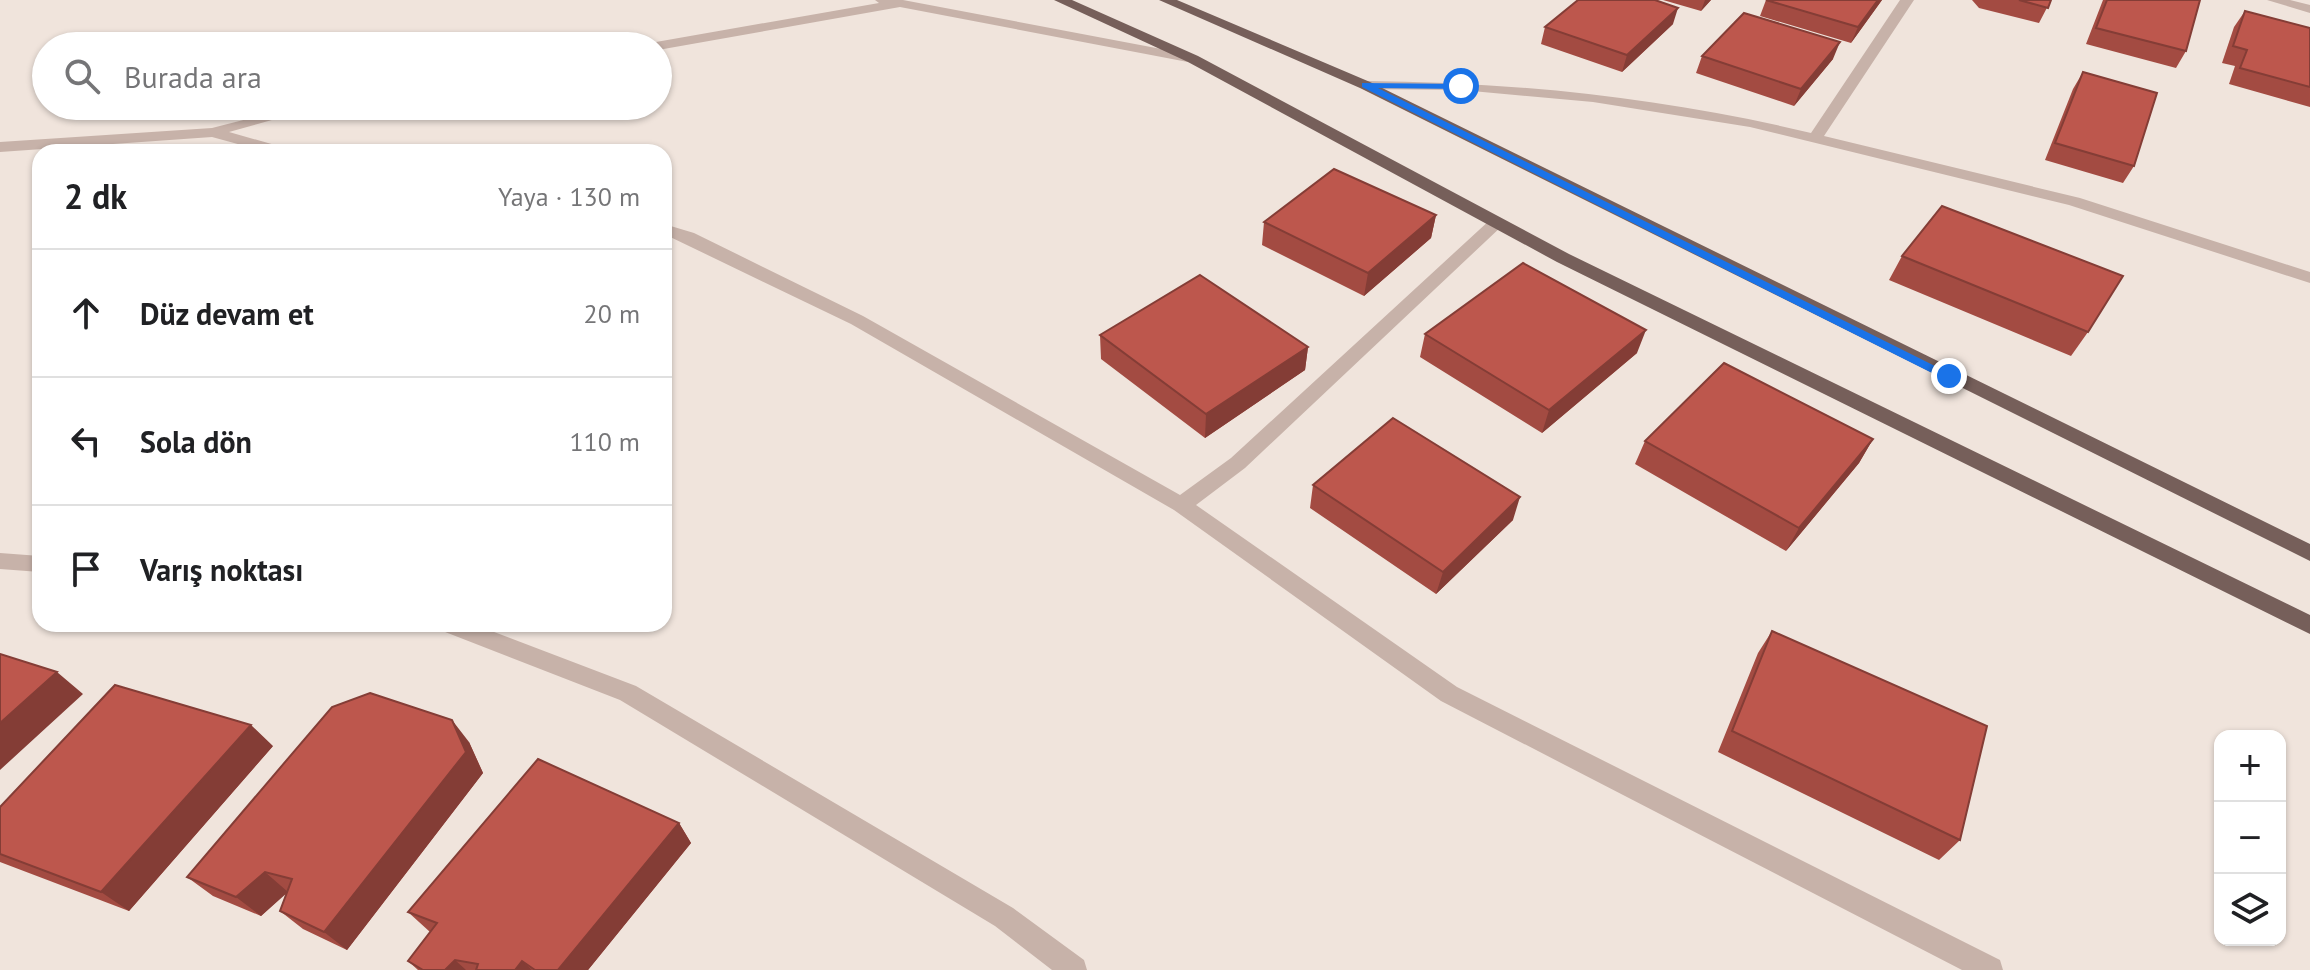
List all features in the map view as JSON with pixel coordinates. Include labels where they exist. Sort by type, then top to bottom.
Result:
[{"type":"main road","points":[[1061,0],[1193,59],[1577,265],[2310,625]]},
{"type":"main road","points":[[1166,0],[1365,85],[2310,553]]},
{"type":"street","points":[[882,0],[1193,59]]},
{"type":"street","points":[[1815,139],[1907,0]]},
{"type":"street","points":[[2274,0],[2310,9]]},
{"type":"street","points":[[672,43],[901,4]]},
{"type":"street","points":[[1365,85],[1461,86],[1593,98],[1750,123],[2074,201],[2310,278]]},
{"type":"street","points":[[42,144],[212,132],[260,120]]},
{"type":"street","points":[[212,132],[255,144]]},
{"type":"street","points":[[0,147],[32,145]]},
{"type":"street","points":[[1181,505],[1238,463],[1497,222]]},
{"type":"street","points":[[672,232],[857,320],[1181,505],[1449,694],[1990,970]]},
{"type":"street","points":[[0,561],[32,563]]},
{"type":"street","points":[[469,632],[628,693],[1004,917],[1074,970]]},
{"type":"building","points":[[1578,0],[1655,0],[1678,8],[1627,55],[1545,27]]},
{"type":"building","points":[[1766,0],[1878,0],[1858,27]]},
{"type":"building","points":[[2019,0],[2051,0],[2048,8]]},
{"type":"building","points":[[2107,0],[2200,0],[2186,51],[2096,28]]},
{"type":"building","points":[[2245,11],[2310,28],[2310,87],[2240,68],[2247,50],[2233,46]]},
{"type":"building","points":[[1744,13],[1840,42],[1801,89],[1702,56]]},
{"type":"building","points":[[2083,72],[2157,93],[2134,166],[2055,143]]},
{"type":"building","points":[[1334,169],[1436,215],[1368,273],[1264,222]]},
{"type":"building","points":[[1942,206],[2123,276],[2088,332],[1902,256]]},
{"type":"building","points":[[1523,263],[1646,330],[1549,410],[1425,334]]},
{"type":"building","points":[[1200,275],[1308,347],[1206,414],[1100,335]]},
{"type":"building","points":[[1724,363],[1873,439],[1799,528],[1645,441]]},
{"type":"building","points":[[1393,418],[1520,497],[1443,572],[1313,485]]},
{"type":"building","points":[[1772,631],[1987,726],[1960,840],[1732,731]]},
{"type":"building","points":[[0,654],[57,672],[0,723]]},
{"type":"building","points":[[115,685],[251,725],[101,892],[0,854],[0,807]]},
{"type":"building","points":[[370,693],[452,720],[466,752],[324,932],[280,911],[292,879],[265,872],[236,897],[187,877],[332,707]]},
{"type":"building","points":[[538,759],[679,823],[558,970],[535,970],[522,961],[515,970],[476,970],[478,964],[455,960],[445,970],[423,970],[408,961],[437,923],[408,912]]},
{"type":"route","points":[[1461,86],[1365,85],[1949,376]]}]
